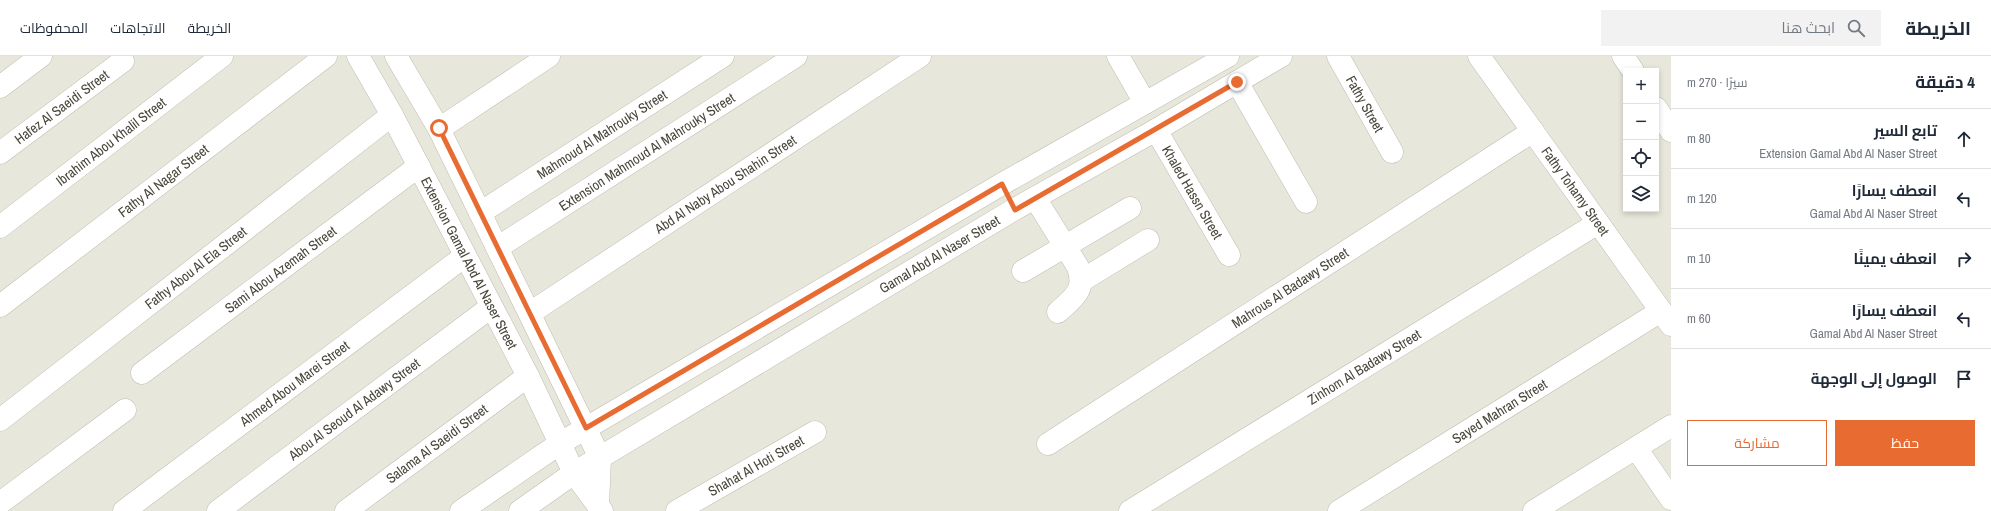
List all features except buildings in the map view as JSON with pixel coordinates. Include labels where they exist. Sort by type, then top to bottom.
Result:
[{"type":"street","points":[[0,87],[41,56]]},
{"type":"street","name":"Ibrahim Abou Khalil Street","points":[[0,227],[222,56]]},
{"type":"street","name":"Fathy Al Nagar Street","points":[[0,306],[326,56]]},
{"type":"street","name":"Extension Gamal Abd Al Naser Street","points":[[358,56],[392,115],[528,376],[574,473]]},
{"type":"street","points":[[396,56],[439,128],[600,458],[600,508]]},
{"type":"street","points":[[439,128],[549,56]]},
{"type":"street","name":"Mahmoud Al Mahrouky Street","points":[[480,213],[723,56]]},
{"type":"street","name":"Extension Mahmoud Al Mahrouky Street","points":[[497,248],[796,56]]},
{"type":"street","name":"Abd Al Naby Abou Shahin Street","points":[[530,313],[920,56]]},
{"type":"street","points":[[1118,56],[1145,103]]},
{"type":"street","name":"Gamal Abd Al Naser Street","points":[[460,511],[559,444],[586,428],[1002,184],[1228,56]]},
{"type":"street","name":"Gamal Abd Al Naser Street","points":[[520,511],[574,473],[1035,198],[1156,130],[1281,56]]},
{"type":"street","name":"Fathy Street","points":[[1338,56],[1392,152]]},
{"type":"street","name":"Fathy Tohamy Street","points":[[1479,56],[1666,318]]},
{"type":"street","points":[[1623,56],[1631,68]]},
{"type":"street","name":"Hafez Al Saeidi Street","points":[[0,153],[123,61]]},
{"type":"street","points":[[1237,82],[1306,202]]},
{"type":"street","points":[[1659,113],[1671,132]]},
{"type":"street","name":"Fathy Abou Al Ela Street","points":[[0,420],[392,115]]},
{"type":"street","name":"Khaled Hassn Street","points":[[1156,130],[1229,255]]},
{"type":"street","name":"Mahrous Al Badawy Street","points":[[1048,444],[1533,131]]},
{"type":"street","name":"Sami Abou Azemah Street","points":[[142,373],[419,166]]},
{"type":"street","points":[[1002,184],[1015,210]]},
{"type":"street","points":[[1035,198],[1078,267],[1081,281],[1076,295],[1058,312]]},
{"type":"street","points":[[1023,271],[1130,208]]},
{"type":"street","name":"Zinhom Al Badawy Street","points":[[1130,511],[1598,223]]},
{"type":"street","points":[[1081,281],[1148,240]]},
{"type":"street","name":"Ahmed Abou Marei Street","points":[[124,511],[465,256]]},
{"type":"street","name":"Abou Al Seoud Al Adawy Street","points":[[218,511],[491,307]]},
{"type":"street","name":"Sayed Mahran Street","points":[[1339,511],[1666,318]]},
{"type":"street","name":"Salama Al Saeidi Street","points":[[346,511],[528,376]]},
{"type":"street","points":[[0,503],[125,410]]},
{"type":"street","points":[[1534,511],[1558,505],[1636,448],[1671,426]]},
{"type":"street","name":"Shahat Al Hoti Street","points":[[677,511],[815,432]]},
{"type":"street","points":[[1636,448],[1671,499]]},
{"type":"street","points":[[574,473],[600,508]]},
{"type":"shaded area","points":[[0,56],[1671,56],[1671,511],[0,511]]},
{"type":"route","points":[[439,128],[586,428],[1002,184],[1015,210],[1237,82]]}]
